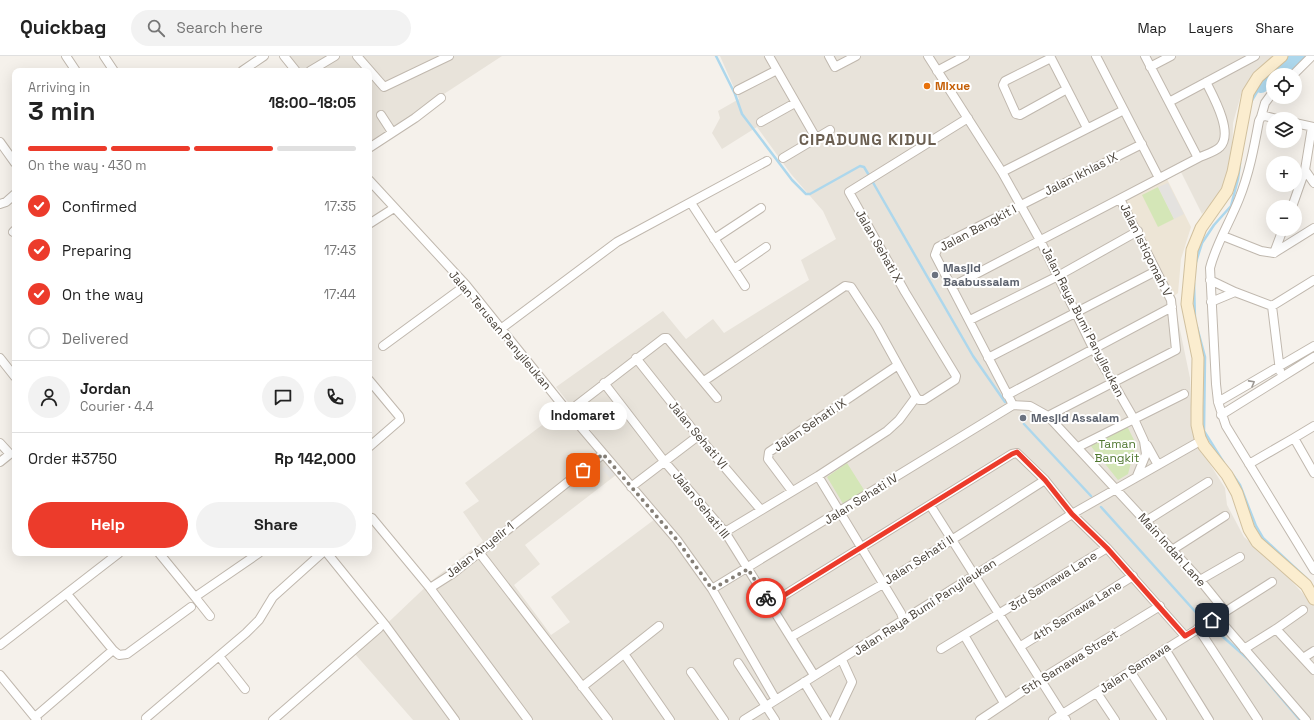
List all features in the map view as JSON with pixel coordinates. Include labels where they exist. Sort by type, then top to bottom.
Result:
[{"type":"street","points":[[66,56],[74,68]]},
{"type":"street","points":[[104,56],[112,68]]},
{"type":"street","points":[[246,68],[264,56]]},
{"type":"street","points":[[284,56],[294,68]]},
{"type":"street","points":[[315,68],[335,56]]},
{"type":"street","points":[[357,56],[367,68]]},
{"type":"street","points":[[372,74],[382,86],[386,87],[449,56]]},
{"type":"street","points":[[769,56],[816,138]]},
{"type":"street","points":[[829,56],[835,67],[856,56]]},
{"type":"street","name":"Jalan Raya Bumi Panyileukan","points":[[744,720],[814,675],[842,660],[903,619],[1072,514],[1137,477],[1146,454],[1144,441],[1134,419],[1093,348],[1040,240],[1002,172],[928,56]]},
{"type":"street","points":[[937,71],[965,56]]},
{"type":"street","points":[[1096,56],[1159,178]]},
{"type":"street","points":[[1145,56],[1198,158]]},
{"type":"street","points":[[1150,67],[1171,56]]},
{"type":"street","points":[[1168,102],[1255,56]]},
{"type":"street","points":[[1282,56],[1258,77],[1248,93],[1233,172],[1227,191],[1201,228],[1192,250],[1189,262],[1187,304],[1198,358],[1197,414],[1200,438],[1204,446],[1227,475],[1237,493],[1250,529],[1257,542],[1306,585],[1314,599]]},
{"type":"street","points":[[1300,68],[1312,56]]},
{"type":"street","points":[[1067,89],[1020,115],[1016,114],[1003,84],[1005,81],[1050,57],[1067,89],[1087,128]]},
{"type":"street","points":[[738,90],[777,70]]},
{"type":"street","points":[[1013,405],[953,286],[1120,198],[1219,148],[1222,145],[1224,133],[1223,122],[1216,101],[1206,82]]},
{"type":"street","points":[[372,146],[415,118],[441,98]]},
{"type":"street","points":[[1266,102],[1261,117],[1251,164],[1239,198],[1214,254],[1210,280],[1218,402],[1221,415],[1226,426],[1314,570]]},
{"type":"street","points":[[761,122],[795,103]]},
{"type":"street","points":[[1002,172],[1124,110]]},
{"type":"street","points":[[381,115],[392,132]]},
{"type":"street","points":[[1261,117],[1266,116]]},
{"type":"street","name":"Jalan Sehati X","points":[[916,397],[919,400],[924,400],[955,380],[955,372],[905,292],[849,192],[968,118]]},
{"type":"street","points":[[1294,200],[1305,170],[1313,127],[1302,125]]},
{"type":"street","points":[[783,158],[830,130]]},
{"type":"street","points":[[0,142],[12,159]]},
{"type":"street","name":"Jalan Ikhlas IX","points":[[1020,205],[1142,144]]},
{"type":"street","points":[[502,328],[617,242],[766,161]]},
{"type":"street","points":[[1305,170],[1314,183]]},
{"type":"street","name":"Jalan Terusan Panyileukan","points":[[372,183],[466,285],[568,412],[677,540],[714,588],[776,700]]},
{"type":"street","points":[[0,204],[6,202],[12,197]]},
{"type":"street","name":"Jalan Istiqomah V","points":[[1112,382],[1176,350],[1171,300],[1138,231],[1120,198]]},
{"type":"street","points":[[691,203],[745,286]]},
{"type":"street","name":"Jalan Bangkit I","points":[[953,286],[936,255],[935,251],[938,247],[1020,205]]},
{"type":"street","points":[[372,222],[394,208]]},
{"type":"street","points":[[714,239],[761,208]]},
{"type":"street","points":[[1222,236],[1261,251],[1274,253],[1314,228]]},
{"type":"street","points":[[970,320],[1058,276],[1138,231]]},
{"type":"street","points":[[1274,253],[1280,236]]},
{"type":"street","points":[[734,269],[766,247]]},
{"type":"street","points":[[988,358],[1156,271]]},
{"type":"street","points":[[1210,280],[1235,292],[1272,306]]},
{"type":"street","points":[[1272,306],[1314,280]]},
{"type":"street","points":[[383,346],[466,285]]},
{"type":"street","points":[[704,381],[771,334],[848,285],[851,287],[868,312],[916,397],[899,420],[887,431],[818,476],[726,532]]},
{"type":"street","points":[[1211,302],[1235,292]]},
{"type":"street","points":[[1272,306],[1279,368],[1282,377]]},
{"type":"street","points":[[1007,395],[1172,307]]},
{"type":"street","points":[[568,412],[636,358],[667,338],[717,398]]},
{"type":"street","points":[[1218,402],[1279,368],[1314,346]]},
{"type":"street","points":[[1221,415],[1314,357]]},
{"type":"street","points":[[0,358],[12,373]]},
{"type":"street","name":"Jalan Sehati VI","points":[[636,358],[698,436],[761,510]]},
{"type":"street","name":"Jalan Sehati IX","points":[[792,491],[768,459],[769,452],[898,365]]},
{"type":"street","points":[[1048,416],[1112,382]]},
{"type":"street","name":"Jalan Sehati III","points":[[604,383],[664,460],[726,532],[814,675]]},
{"type":"street","points":[[372,384],[399,416],[400,420],[372,444]]},
{"type":"street","points":[[1078,447],[1184,394]]},
{"type":"street","name":"Main Indah Lane","points":[[1013,405],[1030,406],[1048,416],[1200,580],[1225,611]]},
{"type":"street","name":"Jalan Sehati IV","points":[[714,588],[748,569],[1013,405]]},
{"type":"street","points":[[1249,464],[1314,426]]},
{"type":"street","points":[[631,487],[664,460],[698,436]]},
{"type":"street","points":[[1294,438],[1314,473]]},
{"type":"street","points":[[1144,441],[1158,465]]},
{"type":"street","points":[[0,443],[12,451]]},
{"type":"street","points":[[1137,477],[1195,444]]},
{"type":"street","points":[[770,604],[1017,452],[1045,480],[1072,514],[1133,576],[1185,636]]},
{"type":"street","points":[[0,462],[12,453]]},
{"type":"street","name":"Jalan Anyelir 1","points":[[430,588],[452,574],[478,551],[603,454]]},
{"type":"street","points":[[818,476],[903,619]]},
{"type":"street","name":"Jalan Sehati II","points":[[791,637],[883,584],[1045,480]]},
{"type":"street","points":[[1146,521],[1208,482]]},
{"type":"street","points":[[930,505],[1064,717]]},
{"type":"street","points":[[1172,550],[1225,516]]},
{"type":"street","points":[[372,518],[430,588],[528,720]]},
{"type":"street","name":"3rd Samawa Lane","points":[[962,636],[999,615],[1107,548]]},
{"type":"street","points":[[478,551],[608,720]]},
{"type":"street","points":[[0,645],[115,556]]},
{"type":"street","points":[[161,556],[210,616]]},
{"type":"street","points":[[195,597],[255,556]]},
{"type":"street","points":[[145,720],[260,620],[273,597],[319,556]]},
{"type":"street","points":[[329,556],[386,626],[455,720]]},
{"type":"street","points":[[1200,580],[1240,557]]},
{"type":"street","name":"4th Samawa Lane","points":[[1020,646],[1133,576]]},
{"type":"street","points":[[1272,582],[1217,617],[1306,720]]},
{"type":"street","points":[[67,594],[113,650],[119,655],[127,654],[191,607]]},
{"type":"street","name":"5th Samawa Street","points":[[980,720],[1004,702],[1160,606]]},
{"type":"street","points":[[1244,649],[1303,610]]},
{"type":"street","name":"Jalan Samawa","points":[[1053,720],[1064,717],[1130,671],[1217,617]]},
{"type":"street","points":[[582,687],[659,626]]},
{"type":"street","points":[[1201,626],[1258,720]]},
{"type":"street","points":[[273,720],[379,628]]},
{"type":"street","points":[[1276,629],[1314,670]]},
{"type":"street","points":[[941,650],[962,636],[1004,702]]},
{"type":"street","points":[[0,675],[36,718],[113,650]]},
{"type":"street","points":[[1165,650],[1209,720]]},
{"type":"street","points":[[1303,658],[1314,651]]},
{"type":"street","points":[[219,656],[245,689]]},
{"type":"street","points":[[627,658],[670,720]]},
{"type":"street","points":[[834,720],[852,682],[842,660]]},
{"type":"street","points":[[738,663],[775,720]]},
{"type":"street","points":[[1130,671],[1162,720]]},
{"type":"street","points":[[691,672],[724,720]]},
{"type":"street","points":[[804,682],[827,720]]},
{"type":"street","points":[[1097,693],[1115,720]]},
{"type":"shaded area","points":[[289,56],[502,56],[372,141],[372,68],[297,68]]},
{"type":"shaded area","points":[[720,56],[1274,56],[1261,67],[1242,91],[1233,123],[1232,163],[1221,194],[1202,214],[1180,170],[1123,200],[1174,301],[1190,378],[1192,432],[1225,488],[1227,505],[1244,537],[1279,567],[1314,606],[1314,720],[413,720],[355,654],[435,578],[483,541],[463,512],[479,501],[465,483],[562,410],[616,475],[525,545],[540,564],[514,585],[551,635],[570,622],[551,597],[659,516],[556,387],[663,311],[686,339],[713,319],[724,333],[809,280],[801,260],[836,239],[823,211],[791,174],[757,127],[722,149],[712,133],[720,118],[718,111],[739,99]]},
{"type":"shaded area","points":[[1167,179],[1191,227],[1181,259],[1178,293],[1174,296],[1124,201]]},
{"type":"shaded area","points":[[1168,183],[1184,214],[1174,219],[1158,187]]},
{"type":"shaded area","points":[[608,464],[615,474],[610,478],[602,469]]},
{"type":"green space","points":[[1158,187],[1174,219],[1158,227],[1142,195]]},
{"type":"green space","name":"Taman Bangkit","points":[[1127,426],[1136,444],[1128,474],[1118,480],[1090,445]]},
{"type":"green space","points":[[847,463],[866,493],[845,507],[827,477]]},
{"type":"waterway","points":[[716,56],[735,94],[742,114],[792,180],[806,194],[810,194],[860,166],[864,167],[870,177]]},
{"type":"waterway","points":[[1261,85],[1297,56]]},
{"type":"waterway","points":[[1251,102],[1261,85]]},
{"type":"waterway","points":[[1196,262],[1202,243],[1214,225],[1231,206],[1238,179],[1240,163]]},
{"type":"waterway","points":[[871,179],[973,356],[1005,402]]},
{"type":"waterway","points":[[1194,283],[1195,320]]},
{"type":"waterway","points":[[1197,327],[1205,357],[1204,431],[1224,463]]},
{"type":"waterway","points":[[1024,424],[1091,496]]},
{"type":"waterway","points":[[1233,475],[1240,485],[1256,526],[1263,538],[1307,579]]},
{"type":"waterway","points":[[1101,507],[1201,618]]},
{"type":"waterway","points":[[1213,628],[1248,659],[1300,720]]},
{"type":"way so far","points":[[583,470],[603,454],[677,540],[712,589],[748,569],[766,598]]},
{"type":"place","name":"Mixue","points":[[927,86]]},
{"type":"place","name":"Masjid Baabussalam","points":[[935,275]]},
{"type":"place","name":"Mesjid Assalam","points":[[1023,418]]},
{"type":"place","name":"Indomaret","points":[[583,470]]},
{"type":"district","name":"CIPADUNG KIDUL","points":[[868,139]]},
{"type":"route","points":[[766,598],[770,604],[1017,452],[1045,480],[1072,514],[1107,548],[1185,636],[1212,620]]}]
